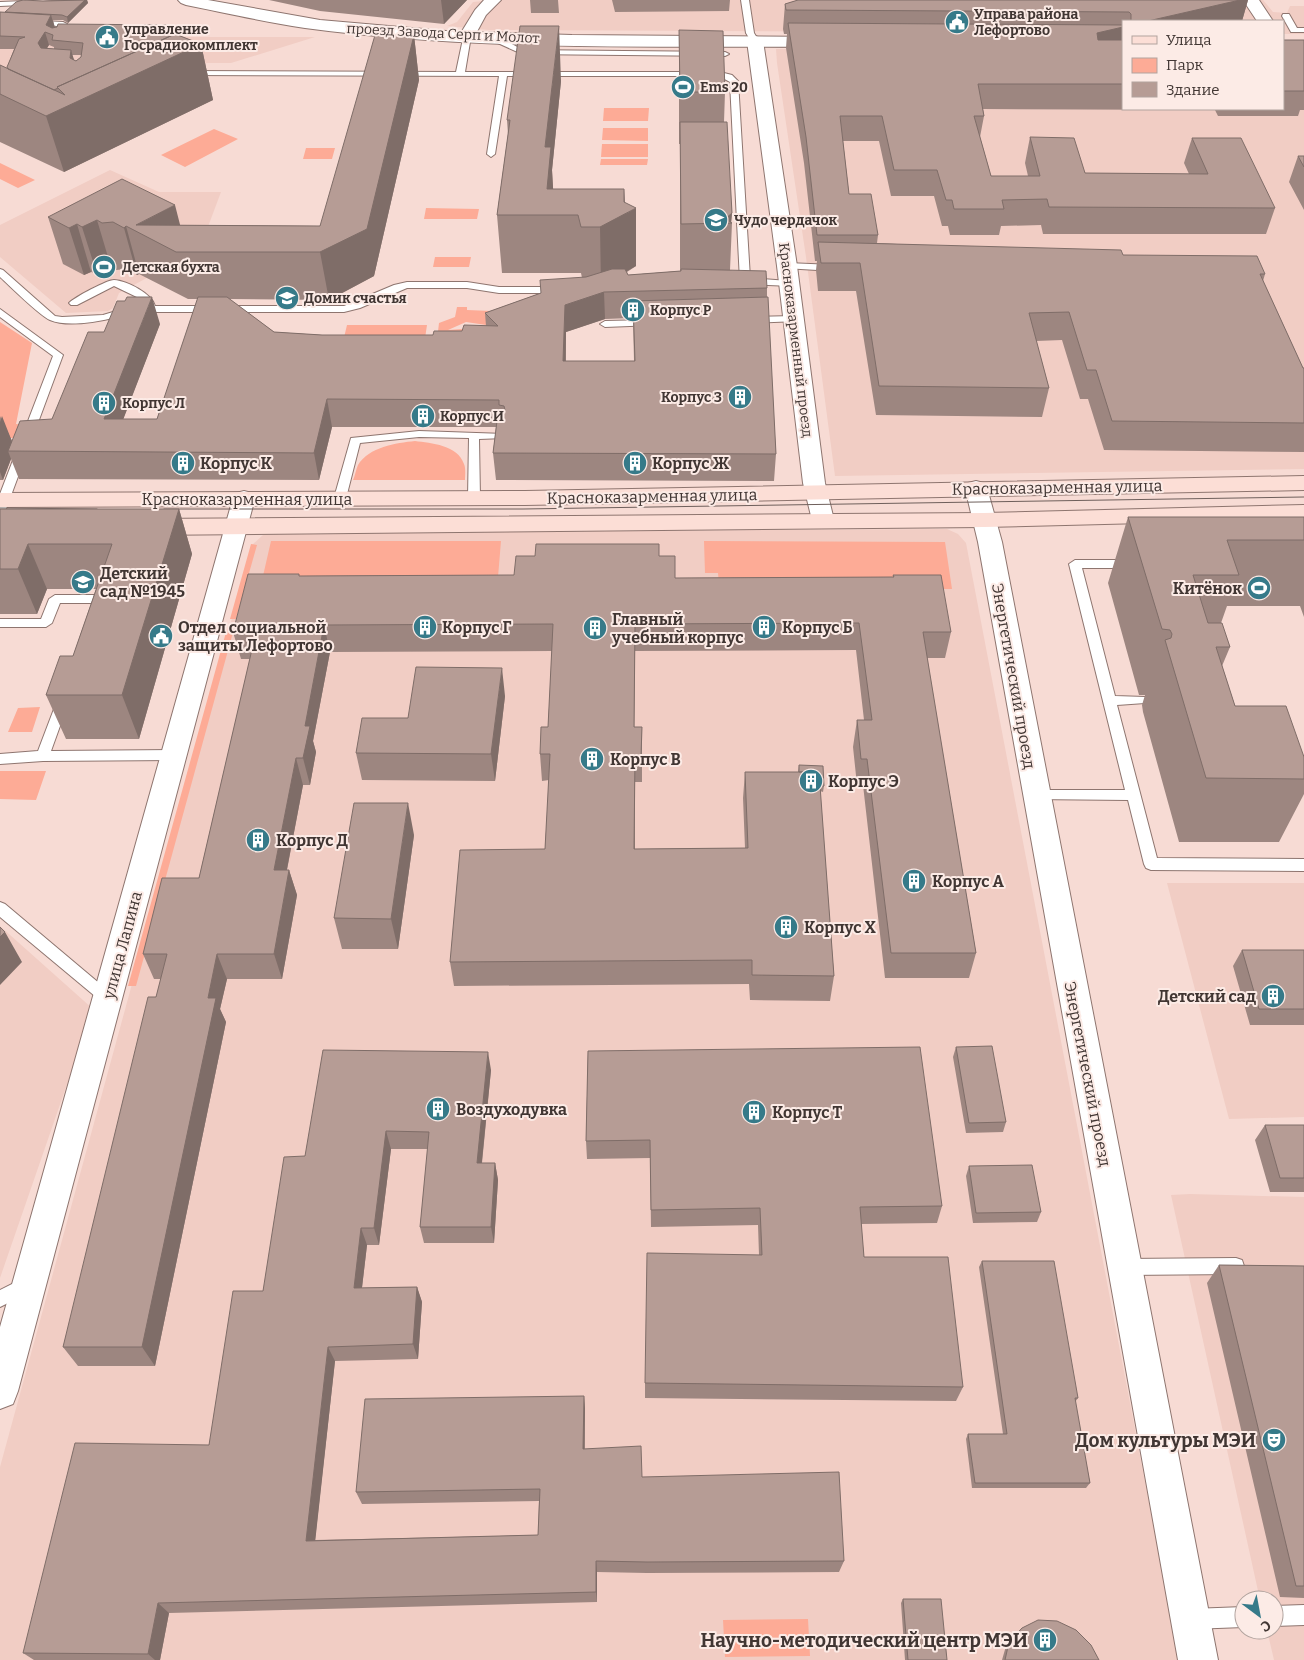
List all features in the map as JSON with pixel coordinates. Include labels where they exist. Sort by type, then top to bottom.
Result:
[{"type":"main road","name":"Красноказарменная улица","points":[[3,513],[244,498],[474,498],[816,494],[976,488],[1304,483]]},
{"type":"main road","name":"Красноказарменная улица","points":[[128,527],[984,520],[1304,512]]},
{"type":"street","name":"проезд Завода Серп и Молот","points":[[186,0],[319,25],[492,38],[838,42]]},
{"type":"street","points":[[467,36],[480,13],[492,0]]},
{"type":"street","points":[[1251,0],[1264,20]]},
{"type":"street","name":"Красноказарменный проезд","points":[[755,41],[794,318],[816,494],[823,520]]},
{"type":"street","name":"Энергетический проезд","points":[[976,488],[984,520],[1198,1660]]},
{"type":"street","name":"улица Лапина","points":[[0,1391],[244,498]]},
{"type":"lane","points":[[745,0],[750,33],[755,41]]},
{"type":"lane","points":[[0,4],[22,3]]},
{"type":"lane","points":[[1286,16],[1294,30],[1304,30]]},
{"type":"lane","points":[[0,21],[63,24],[56,37]]},
{"type":"lane","points":[[460,74],[467,36]]},
{"type":"lane","points":[[492,38],[522,52],[725,54]]},
{"type":"lane","points":[[179,73],[430,77],[460,74],[726,75],[734,81],[735,158],[741,280],[765,282]]},
{"type":"lane","points":[[491,154],[503,74]]},
{"type":"lane","points":[[739,291],[753,289],[765,282],[788,275],[848,268]]},
{"type":"lane","points":[[0,272],[48,315],[58,319],[104,318],[131,310],[149,309],[344,309],[356,306],[397,287],[407,285],[467,285],[499,290],[570,290]]},
{"type":"lane","points":[[74,303],[108,285],[116,284],[147,299],[151,305],[149,309]]},
{"type":"lane","points":[[0,312],[58,355],[3,513]]},
{"type":"lane","points":[[736,320],[794,318]]},
{"type":"lane","points":[[605,324],[662,323]]},
{"type":"lane","points":[[340,498],[356,440],[419,434],[501,436]]},
{"type":"lane","points":[[474,436],[474,498]]},
{"type":"lane","points":[[9,444],[26,444]]},
{"type":"lane","points":[[1140,564],[1075,564],[1151,864],[1304,865]]},
{"type":"lane","points":[[0,623],[46,623],[55,599],[113,599],[110,609]]},
{"type":"lane","points":[[43,756],[67,690]]},
{"type":"lane","points":[[1110,701],[1140,700]]},
{"type":"lane","points":[[0,759],[43,756],[174,755]]},
{"type":"lane","points":[[1036,795],[1134,795]]},
{"type":"lane","points":[[0,908],[107,998]]},
{"type":"lane","points":[[1125,1267],[1250,1266]]},
{"type":"lane","points":[[0,1298],[30,1283]]},
{"type":"lane","points":[[1284,1616],[1304,1615]]},
{"type":"lane","points":[[1190,1619],[1234,1617]]},
{"type":"shaded area","points":[[494,0],[1263,0],[1273,12],[1287,13],[1290,6],[1304,6],[1304,34],[1284,34],[1284,20],[1122,20],[1122,33],[489,30],[447,26],[457,22],[473,2]]},
{"type":"shaded area","points":[[0,37],[315,37],[231,63],[207,63],[45,107],[0,86]]},
{"type":"shaded area","points":[[776,49],[1122,52],[1122,110],[1284,110],[1304,54],[1304,469],[835,476],[806,257]]},
{"type":"shaded area","points":[[110,170],[159,192],[221,192],[203,240],[180,260],[119,293],[113,308],[108,311],[66,313],[0,257],[0,225]]},
{"type":"shaded area","points":[[947,529],[958,534],[966,543],[1179,1660],[0,1660],[0,1467],[252,545],[263,535],[271,533]]},
{"type":"shaded area","points":[[1167,883],[1304,883],[1304,1117],[1229,1119]]},
{"type":"shaded area","points":[[0,926],[93,1009],[0,1278]]},
{"type":"shaded area","points":[[1171,1195],[1304,1197],[1304,1660],[1274,1660],[1269,1640],[1284,1640],[1284,1590],[1258,1590]]},
{"type":"green space","points":[[604,108],[649,108],[648,121],[603,121]]},
{"type":"green space","points":[[603,128],[648,128],[648,141],[602,140]]},
{"type":"green space","points":[[214,129],[238,139],[185,167],[161,155]]},
{"type":"green space","points":[[602,144],[648,144],[648,157],[601,157]]},
{"type":"green space","points":[[306,148],[335,148],[332,159],[303,159]]},
{"type":"green space","points":[[601,159],[648,159],[647,165],[600,165]]},
{"type":"green space","points":[[0,163],[35,180],[18,188],[0,179]]},
{"type":"green space","points":[[426,208],[479,209],[477,219],[424,219]]},
{"type":"green space","points":[[435,257],[471,257],[469,267],[433,267]]},
{"type":"green space","points":[[545,296],[554,296],[551,311],[519,322],[507,322],[493,326],[466,322],[448,330],[463,329],[475,332],[424,350],[341,350],[347,325],[427,325],[424,345],[437,340],[439,323],[455,317],[457,307],[467,307],[467,310],[517,312],[542,305]]},
{"type":"green space","points":[[0,322],[32,343],[16,424],[26,425],[21,438],[0,438]]},
{"type":"green space","points":[[415,441],[443,446],[456,453],[465,466],[465,480],[353,480],[358,465],[369,454],[384,447]]},
{"type":"green space","points":[[271,541],[501,541],[497,589],[260,589]]},
{"type":"green space","points":[[704,541],[945,542],[952,589],[705,588],[719,584],[718,573],[705,573]]},
{"type":"green space","points":[[251,544],[257,545],[236,619],[230,619]]},
{"type":"green space","points":[[228,625],[235,625],[136,986],[128,986]]},
{"type":"green space","points":[[40,707],[32,732],[8,732],[18,708]]},
{"type":"green space","points":[[0,771],[46,771],[36,800],[0,799]]},
{"type":"green space","points":[[808,1619],[810,1656],[725,1657],[723,1620]]},
{"type":"building","points":[[23,0],[85,0],[67,17],[62,15],[5,12],[16,2]]},
{"type":"building","points":[[798,0],[1240,0],[1152,20],[1131,20],[1129,12],[786,10],[785,4]]},
{"type":"building","points":[[0,12],[51,15],[46,25],[52,28],[57,27],[58,24],[172,25],[178,35],[175,34],[54,90],[8,69],[7,67],[19,39],[25,37],[0,36]],"holes":[[[45,32],[53,35],[52,40],[83,43],[81,57],[76,61],[70,58],[71,50],[41,48],[38,43]]]},
{"type":"building","points":[[788,23],[1122,25],[1122,27],[1097,33],[1098,40],[1122,40],[1122,84],[978,84],[984,116],[974,116],[991,176],[1040,176],[1030,137],[1074,138],[1085,173],[1208,174],[1192,138],[1241,138],[1275,208],[1049,207],[1047,199],[1002,200],[1004,209],[954,209],[952,200],[946,200],[937,170],[894,170],[882,116],[840,116],[849,194],[871,194],[878,235],[817,235],[806,137]]},
{"type":"building","points":[[520,26],[559,26],[545,147],[551,147],[547,189],[624,189],[624,202],[636,208],[600,227],[581,227],[578,215],[497,215],[510,120],[507,120]]},
{"type":"building","points":[[679,30],[723,31],[725,92],[680,92]]},
{"type":"building","points":[[175,34],[201,44],[46,116],[0,94],[0,65],[65,95],[57,87]]},
{"type":"building","points":[[375,35],[414,35],[367,229],[320,252],[176,252],[126,226],[124,228],[113,222],[102,223],[97,220],[82,227],[77,224],[69,228],[48,217],[122,179],[175,205],[136,225],[320,226]]},
{"type":"building","points":[[1284,40],[1304,40],[1304,91],[1284,91]]},
{"type":"building","points":[[680,122],[727,122],[732,213],[725,219],[732,223],[681,224]]},
{"type":"building","points":[[1298,156],[1304,156],[1304,167]]},
{"type":"building","points":[[818,242],[1121,250],[1123,255],[1257,256],[1265,274],[1260,274],[1304,368],[1304,423],[1112,421],[1096,370],[1087,370],[1069,312],[1029,313],[1049,388],[879,386],[860,263],[821,263]]},
{"type":"building","points":[[612,269],[625,269],[628,275],[681,271],[681,269],[766,271],[767,288],[604,292],[565,305],[563,361],[635,361],[633,301],[768,297],[776,454],[493,453],[498,413],[503,413],[505,410],[504,406],[499,405],[499,400],[327,399],[314,453],[8,451],[20,421],[52,419],[88,332],[104,332],[117,301],[125,301],[127,297],[152,297],[104,419],[157,419],[198,297],[227,297],[274,332],[322,335],[433,335],[434,331],[462,331],[464,325],[498,326],[485,313],[541,293],[540,280],[586,277]]},
{"type":"building","points":[[0,509],[179,509],[122,695],[46,695],[60,656],[73,656],[112,544],[28,544],[18,569],[0,569]]},
{"type":"building","points":[[1128,517],[1304,517],[1304,540],[1227,540],[1239,575],[1193,575],[1208,623],[1222,623],[1230,647],[1216,647],[1235,706],[1286,706],[1304,757],[1304,779],[1206,778],[1165,640],[1171,638],[1172,634],[1170,630],[1162,629]]},
{"type":"building","points":[[536,544],[659,544],[659,556],[675,556],[675,578],[941,575],[951,632],[923,632],[976,953],[891,953],[867,759],[861,759],[857,720],[872,720],[859,623],[635,624],[634,727],[642,727],[641,756],[635,756],[634,849],[748,848],[745,772],[819,772],[834,976],[752,975],[752,960],[450,962],[460,850],[545,849],[550,754],[540,754],[541,727],[548,727],[553,624],[324,625],[305,726],[310,726],[303,758],[296,758],[274,870],[289,870],[274,954],[217,954],[208,998],[216,998],[142,1347],[63,1347],[148,997],[156,997],[167,954],[143,954],[162,878],[199,878],[256,632],[233,632],[248,574],[299,574],[299,576],[514,575],[516,556],[535,556]]},
{"type":"building","points":[[416,667],[502,668],[491,754],[356,753],[362,718],[408,718]]},
{"type":"building","points":[[799,765],[823,766],[824,786],[820,786],[819,772],[799,772]]},
{"type":"building","points":[[354,803],[408,803],[391,919],[334,918]]},
{"type":"building","points":[[0,927],[5,932],[0,937]]},
{"type":"building","points":[[1242,950],[1304,950],[1304,1009],[1259,1009]]},
{"type":"building","points":[[992,1046],[1006,1122],[969,1123],[956,1047]]},
{"type":"building","points":[[920,1047],[942,1206],[860,1207],[864,1257],[948,1257],[963,1387],[645,1383],[647,1253],[762,1255],[760,1208],[651,1210],[650,1140],[586,1141],[588,1051]]},
{"type":"building","points":[[323,1050],[488,1052],[477,1163],[495,1163],[491,1227],[420,1227],[429,1132],[386,1131],[374,1228],[361,1228],[354,1288],[417,1287],[413,1344],[328,1347],[306,1541],[538,1535],[540,1489],[356,1492],[365,1399],[584,1396],[583,1449],[641,1446],[642,1477],[839,1472],[844,1561],[596,1561],[596,1592],[158,1603],[148,1654],[23,1653],[75,1443],[209,1445],[233,1291],[263,1291],[284,1157],[305,1156]]},
{"type":"building","points":[[1265,1125],[1304,1125],[1304,1178],[1280,1178]]},
{"type":"building","points":[[1032,1165],[1041,1212],[976,1213],[969,1166]]},
{"type":"building","points":[[982,1261],[1054,1261],[1078,1398],[1075,1398],[1090,1483],[975,1483],[968,1434],[1007,1434]]},
{"type":"building","name":"Дом культуры МЭИ","points":[[1219,1265],[1304,1266],[1304,1586],[1296,1586]]},
{"type":"building","points":[[903,1599],[941,1599],[947,1660],[908,1660]]},
{"type":"building","name":"Научно-методический центр МЭИ","points":[[1038,1620],[1057,1621],[1076,1630],[1091,1645],[1099,1660],[1005,1660],[1009,1642],[1022,1628]]},
{"type":"tram line","points":[[164,509],[523,509],[1304,497]]},
{"type":"tram line","points":[[0,508],[97,509]]},
{"type":"place","name":"Управа района Лефортово","points":[[957,22]]},
{"type":"place","name":"управление Госрадиокомплект","points":[[107,37]]},
{"type":"place","name":"Ems 20","points":[[683,87]]},
{"type":"place","name":"Чудо чердачок","points":[[716,220]]},
{"type":"place","name":"Детская бухта","points":[[104,267]]},
{"type":"place","name":"Домик счастья","points":[[287,298]]},
{"type":"place","name":"Корпус Р","points":[[633,310]]},
{"type":"place","name":"Корпус З","points":[[740,397]]},
{"type":"place","name":"Корпус Л","points":[[104,403]]},
{"type":"place","name":"Корпус И","points":[[423,416]]},
{"type":"place","name":"Корпус К","points":[[183,463]]},
{"type":"place","name":"Корпус Ж","points":[[635,463]]},
{"type":"place","name":"Детский сад №1945","points":[[83,582]]},
{"type":"place","name":"Китёнок","points":[[1259,588]]},
{"type":"place","name":"Корпус Г","points":[[425,627]]},
{"type":"place","name":"Корпус Б","points":[[764,627]]},
{"type":"place","name":"Главный учебный корпус","points":[[595,628]]},
{"type":"place","name":"Отдел социальной защиты Лефортово","points":[[161,636]]},
{"type":"place","name":"Корпус В","points":[[592,759]]},
{"type":"place","name":"Корпус Э","points":[[811,781]]},
{"type":"place","name":"Корпус Д","points":[[258,840]]},
{"type":"place","name":"Корпус А","points":[[914,881]]},
{"type":"place","name":"Корпус Х","points":[[786,927]]},
{"type":"place","name":"Детский сад","points":[[1273,996]]},
{"type":"place","name":"Воздуходувка","points":[[438,1109]]},
{"type":"place","name":"Корпус Т","points":[[754,1112]]},
{"type":"place","name":"Дом культуры МЭИ","points":[[1274,1440]]},
{"type":"place","name":"Научно-методический центр МЭИ","points":[[1045,1640]]}]
